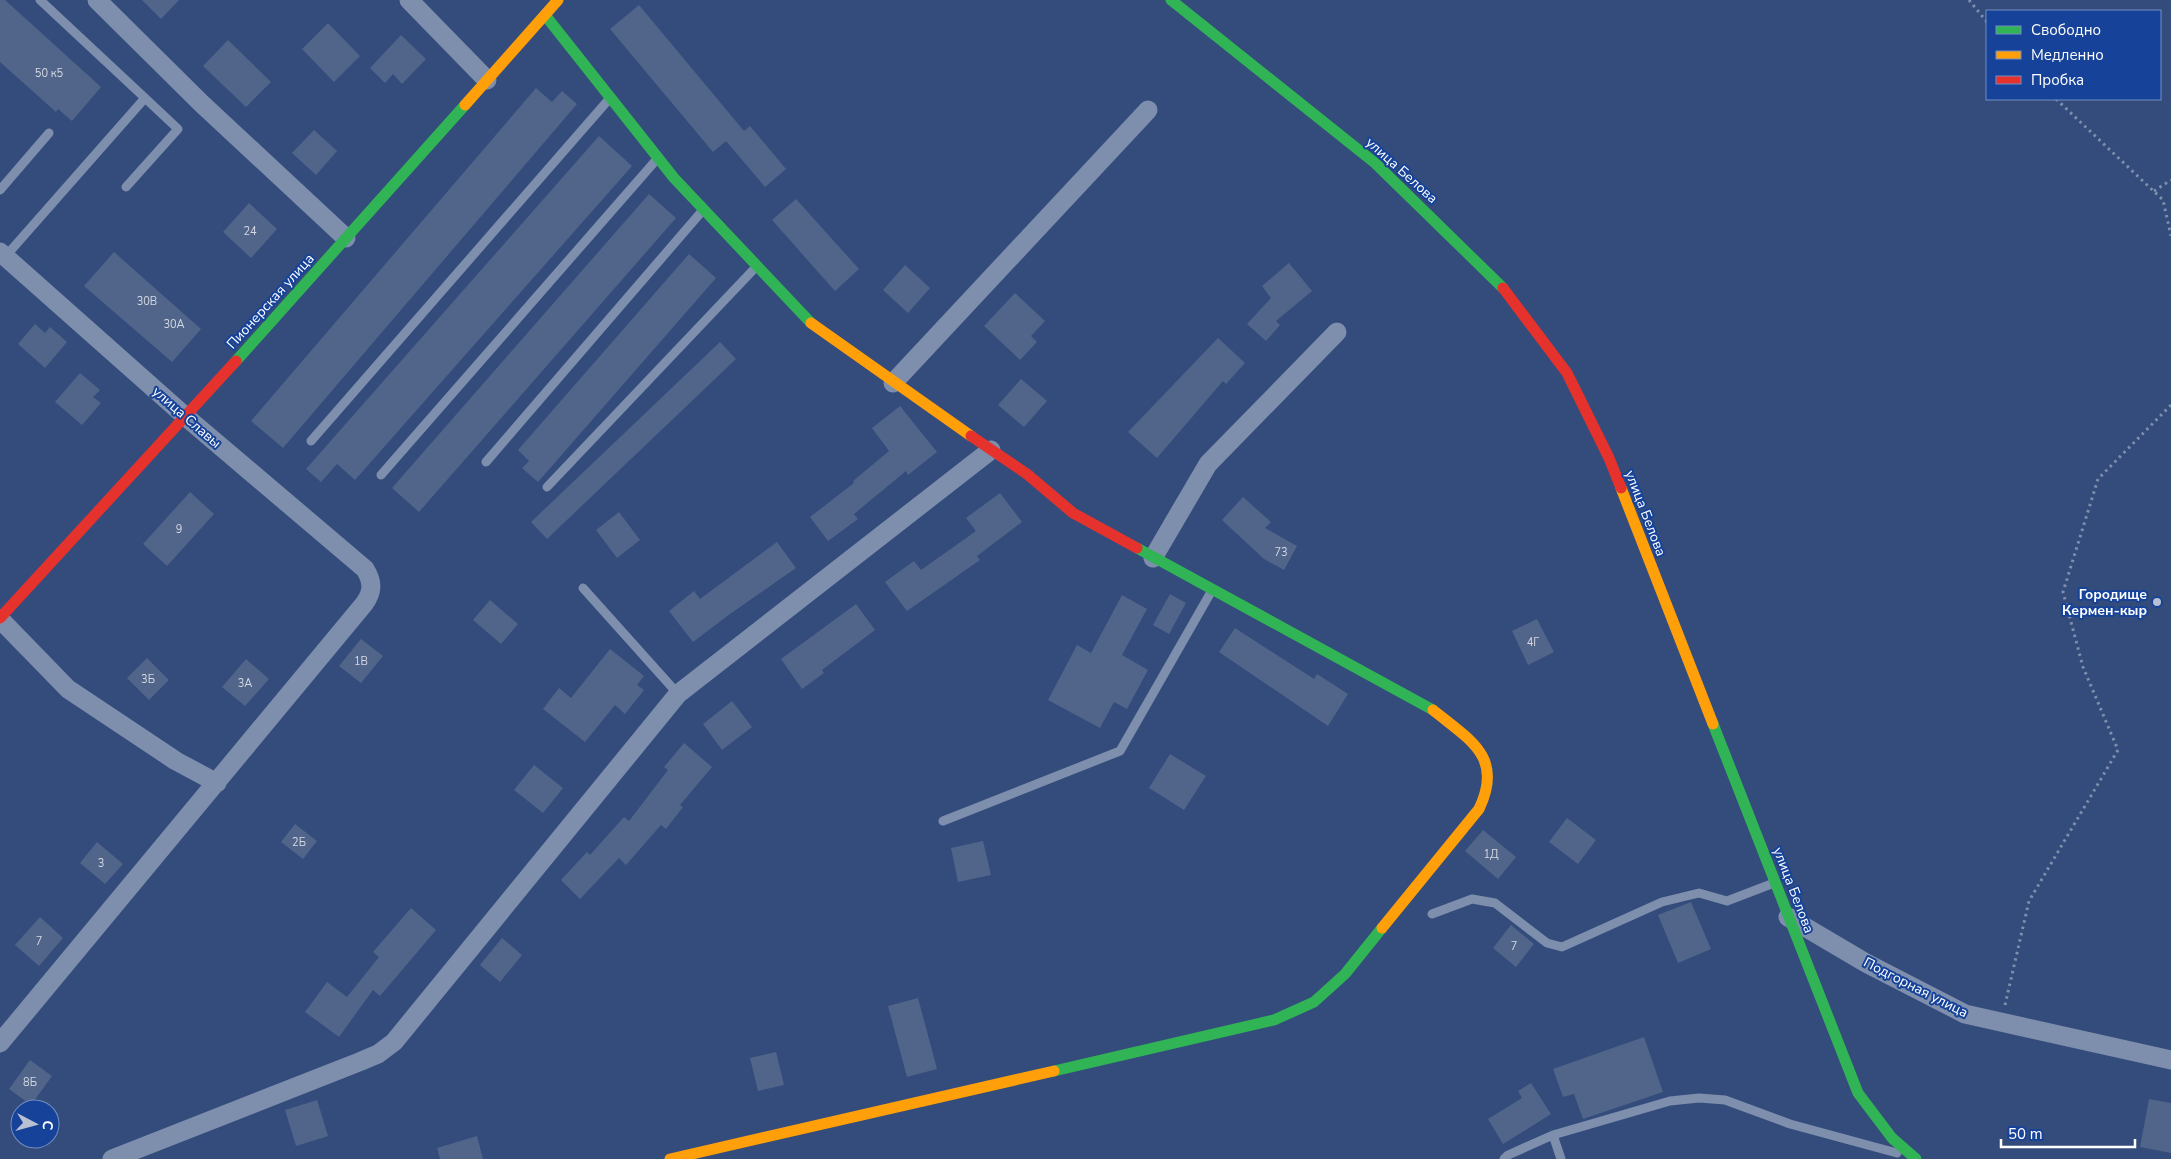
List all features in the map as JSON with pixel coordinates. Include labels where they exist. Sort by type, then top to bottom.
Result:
[{"type":"street","points":[[97,0],[201,103],[346,238]]},
{"type":"street","points":[[410,0],[487,80]]},
{"type":"street","name":"Пионерская улица","points":[[0,618],[186,417],[558,0]]},
{"type":"street","name":"улица Белова","points":[[1171,0],[1375,163],[1508,293],[1567,373],[1609,458],[1858,1093],[1892,1138],[1916,1159]]},
{"type":"street","points":[[545,14],[658,157],[703,209],[810,323],[893,383],[1026,474],[1074,513],[1428,707],[1480,750],[1490,774],[1490,786],[1479,809],[1346,974],[1314,1002],[1274,1020],[670,1159]]},
{"type":"street","points":[[893,383],[1148,110]]},
{"type":"street","name":"улица Славы","points":[[3,254],[186,417],[365,569],[371,583],[368,598],[364,604],[217,783]]},
{"type":"street","points":[[1153,558],[1208,464],[1337,332]]},
{"type":"street","points":[[112,1159],[359,1062],[378,1054],[394,1042],[678,694],[991,450]]},
{"type":"street","points":[[0,618],[68,689],[176,761],[217,783],[0,1043]]},
{"type":"street","name":"Подгорная улица","points":[[1788,917],[1866,962],[1965,1014],[2171,1060]]},
{"type":"lane","points":[[40,0],[178,129],[126,187]]},
{"type":"lane","points":[[3,254],[145,98]]},
{"type":"lane","points":[[311,441],[610,98]]},
{"type":"lane","points":[[0,190],[49,133]]},
{"type":"lane","points":[[380,475],[658,157]]},
{"type":"lane","points":[[486,462],[703,209]]},
{"type":"lane","points":[[547,487],[757,267]]},
{"type":"lane","points":[[583,588],[678,694]]},
{"type":"lane","points":[[943,821],[1120,751],[1213,590]]},
{"type":"lane","points":[[1432,914],[1472,900],[1495,902],[1547,943],[1562,947],[1662,902],[1699,892],[1727,901],[1775,883]]},
{"type":"lane","points":[[1504,1159],[1508,1155],[1553,1135],[1670,1101],[1699,1098],[1725,1100],[1790,1124],[1916,1159]]},
{"type":"lane","points":[[1553,1135],[1561,1159]]},
{"type":"path","points":[[1969,0],[1986,21]]},
{"type":"path","points":[[2057,100],[2163,200],[2171,236]]},
{"type":"path","points":[[2154,191],[2171,180]]},
{"type":"path","points":[[2000,1022],[2030,902],[2118,750],[2082,667],[2063,592],[2098,478],[2171,405]]},
{"type":"building","points":[[0,0],[5,0],[101,87],[72,121],[58,109],[56,112],[0,62]]},
{"type":"building","points":[[142,0],[179,0],[161,19]]},
{"type":"building","points":[[639,5],[744,131],[750,126],[786,169],[765,187],[726,141],[713,152],[610,29]]},
{"type":"building","points":[[328,23],[360,56],[334,82],[302,49]]},
{"type":"building","points":[[401,35],[426,59],[402,84],[393,74],[385,83],[370,68]]},
{"type":"building","points":[[228,40],[271,82],[246,107],[203,66]]},
{"type":"building","points":[[536,88],[552,102],[562,91],[577,104],[283,448],[251,421]]},
{"type":"building","points":[[314,130],[337,151],[316,175],[292,153]]},
{"type":"building","points":[[599,136],[632,166],[355,480],[337,464],[321,482],[306,469]]},
{"type":"building","points":[[649,194],[676,218],[419,512],[392,488]]},
{"type":"building","points":[[796,199],[859,269],[835,291],[772,220]]},
{"type":"building","points":[[249,203],[277,229],[251,258],[223,232]]},
{"type":"building","points":[[114,252],[201,329],[172,362],[84,286]]},
{"type":"building","points":[[689,254],[716,278],[538,482],[522,468],[529,461],[518,450]]},
{"type":"building","points":[[1289,263],[1312,291],[1276,321],[1280,325],[1266,341],[1247,324],[1271,298],[1262,286]]},
{"type":"building","points":[[905,265],[930,288],[908,313],[883,290]]},
{"type":"building","points":[[1015,293],[1045,321],[1031,336],[1037,342],[1020,360],[984,326]]},
{"type":"building","points":[[35,324],[45,333],[50,327],[67,342],[45,368],[18,344]]},
{"type":"building","points":[[1218,338],[1245,363],[1226,384],[1223,381],[1157,458],[1128,432]]},
{"type":"building","points":[[720,342],[736,359],[547,539],[531,522]]},
{"type":"building","points":[[80,373],[100,390],[93,397],[101,403],[82,425],[55,402]]},
{"type":"building","points":[[1021,379],[1047,401],[1024,427],[998,405]]},
{"type":"building","points":[[900,406],[937,452],[908,475],[906,471],[854,514],[858,519],[828,541],[810,517],[854,483],[853,481],[889,451],[872,428]]},
{"type":"building","points":[[190,492],[214,514],[167,566],[143,544]]},
{"type":"building","points":[[1000,493],[1022,522],[977,556],[980,560],[907,611],[885,582],[914,561],[921,570],[976,531],[966,518]]},
{"type":"building","points":[[1243,497],[1271,522],[1265,528],[1297,546],[1284,570],[1264,559],[1222,520]]},
{"type":"building","points":[[619,512],[640,540],[617,558],[596,530]]},
{"type":"building","points":[[777,542],[796,568],[693,642],[669,611],[694,591],[700,599]]},
{"type":"building","points":[[1170,594],[1186,603],[1169,634],[1153,625]]},
{"type":"building","points":[[1122,595],[1147,609],[1122,655],[1148,670],[1127,709],[1114,702],[1100,728],[1048,700],[1077,645],[1091,653]]},
{"type":"building","points":[[490,600],[518,624],[501,644],[473,620]]},
{"type":"building","points":[[856,604],[875,630],[822,670],[824,673],[802,689],[781,659]]},
{"type":"building","points":[[1537,619],[1554,652],[1528,665],[1512,631]]},
{"type":"building","points":[[1235,628],[1314,679],[1317,674],[1348,694],[1328,726],[1219,652]]},
{"type":"building","points":[[361,639],[383,656],[361,683],[339,666]]},
{"type":"building","points":[[610,649],[644,676],[637,685],[644,690],[625,714],[615,705],[585,742],[543,709],[559,688],[571,698]]},
{"type":"building","points":[[147,658],[169,680],[149,700],[127,678]]},
{"type":"building","points":[[246,659],[269,679],[245,706],[222,687]]},
{"type":"building","points":[[732,701],[752,727],[722,750],[703,724]]},
{"type":"building","points":[[684,743],[712,767],[680,805],[683,807],[666,829],[661,825],[626,865],[619,858],[580,899],[561,880],[587,852],[590,855],[624,817],[629,821],[668,770],[664,767]]},
{"type":"building","points":[[1170,754],[1206,776],[1184,810],[1149,788]]},
{"type":"building","points":[[534,765],[563,788],[543,813],[514,790]]},
{"type":"building","points":[[1567,818],[1596,840],[1578,864],[1549,842]]},
{"type":"building","points":[[295,824],[317,841],[303,859],[281,842]]},
{"type":"building","points":[[1483,830],[1516,857],[1498,879],[1465,851]]},
{"type":"building","points":[[983,841],[991,875],[958,882],[951,848]]},
{"type":"building","points":[[97,842],[123,864],[105,884],[80,863]]},
{"type":"building","points":[[1691,902],[1711,949],[1678,963],[1658,915]]},
{"type":"building","points":[[411,908],[436,930],[380,996],[373,990],[339,1037],[305,1012],[327,982],[347,997],[379,957],[373,952]]},
{"type":"building","points":[[40,917],[63,938],[39,966],[15,945]]},
{"type":"building","points":[[1511,925],[1534,944],[1516,967],[1493,948]]},
{"type":"building","points":[[502,938],[522,955],[500,982],[480,965]]},
{"type":"building","points":[[918,998],[937,1069],[907,1077],[888,1006]]},
{"type":"building","points":[[1644,1037],[1663,1092],[1583,1119],[1574,1094],[1563,1097],[1553,1069]]},
{"type":"building","points":[[776,1052],[784,1085],[758,1091],[750,1058]]},
{"type":"building","points":[[30,1060],[52,1076],[35,1099],[23,1099],[9,1089]]},
{"type":"building","points":[[1531,1083],[1551,1114],[1503,1144],[1488,1119],[1522,1098],[1518,1091]]},
{"type":"building","points":[[2149,1099],[2171,1103],[2171,1153],[2140,1147]]},
{"type":"building","points":[[317,1100],[328,1136],[296,1146],[285,1110]]},
{"type":"building","points":[[477,1136],[483,1159],[440,1159],[437,1148]]},
{"type":"traffic: fast","points":[[1171,0],[1375,163],[1503,288]]},
{"type":"traffic: fast","points":[[545,15],[674,178],[811,323]]},
{"type":"traffic: fast","points":[[236,361],[465,105]]},
{"type":"traffic: fast","points":[[1137,548],[1433,710]]},
{"type":"traffic: fast","points":[[1713,724],[1858,1093],[1892,1138],[1916,1159]]},
{"type":"traffic: fast","points":[[1054,1071],[1274,1020],[1314,1002],[1345,974],[1382,928]]},
{"type":"traffic: slow","points":[[465,105],[558,0]]},
{"type":"traffic: slow","points":[[811,323],[971,436]]},
{"type":"traffic: slow","points":[[1621,488],[1713,724]]},
{"type":"traffic: slow","points":[[1382,928],[1479,809],[1486,791],[1488,776],[1485,763],[1479,751],[1459,731],[1433,710]]},
{"type":"traffic: slow","points":[[670,1159],[1054,1071]]},
{"type":"traffic: jam","points":[[1503,288],[1567,373],[1609,458],[1621,488]]},
{"type":"traffic: jam","points":[[0,618],[236,361]]},
{"type":"traffic: jam","points":[[971,436],[1027,474],[1073,513],[1137,548]]},
{"type":"place","name":"Городище Кермен-кыр","points":[[2157,602]]}]
